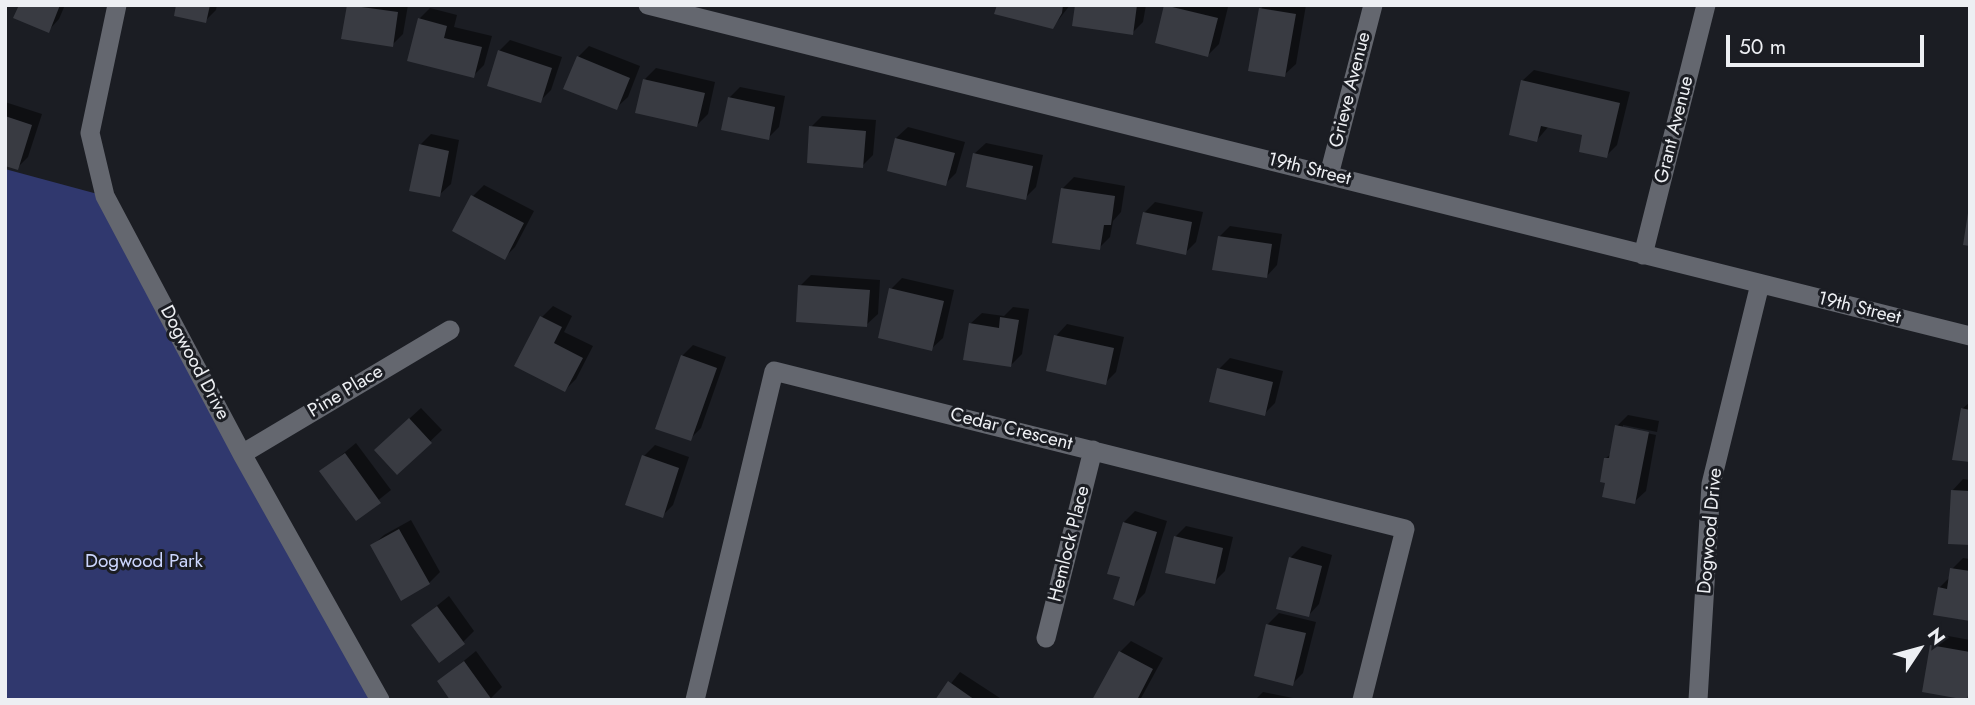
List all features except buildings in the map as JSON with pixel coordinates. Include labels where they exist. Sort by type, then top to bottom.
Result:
[{"type":"street","name":"Dogwood Drive","points":[[117,5],[90,133],[105,196],[242,454],[380,700]]},
{"type":"street","name":"19th Street","points":[[648,5],[1970,336]]},
{"type":"street","name":"Grieve Avenue","points":[[1329,175],[1373,5]]},
{"type":"street","name":"Grant Avenue","points":[[1643,254],[1706,5]]},
{"type":"street","name":"Dogwood Drive","points":[[1698,700],[1711,484],[1760,284]]},
{"type":"street","name":"Pine Place","points":[[242,454],[450,330]]},
{"type":"street","name":"Cedar Crescent","points":[[695,700],[774,370],[1405,529],[1362,700]]},
{"type":"street","name":"Hemlock Place","points":[[1046,638],[1093,450]]},
{"type":"green space","name":"Dogwood Park","points":[[5,169],[105,196],[380,700],[5,700]]}]
